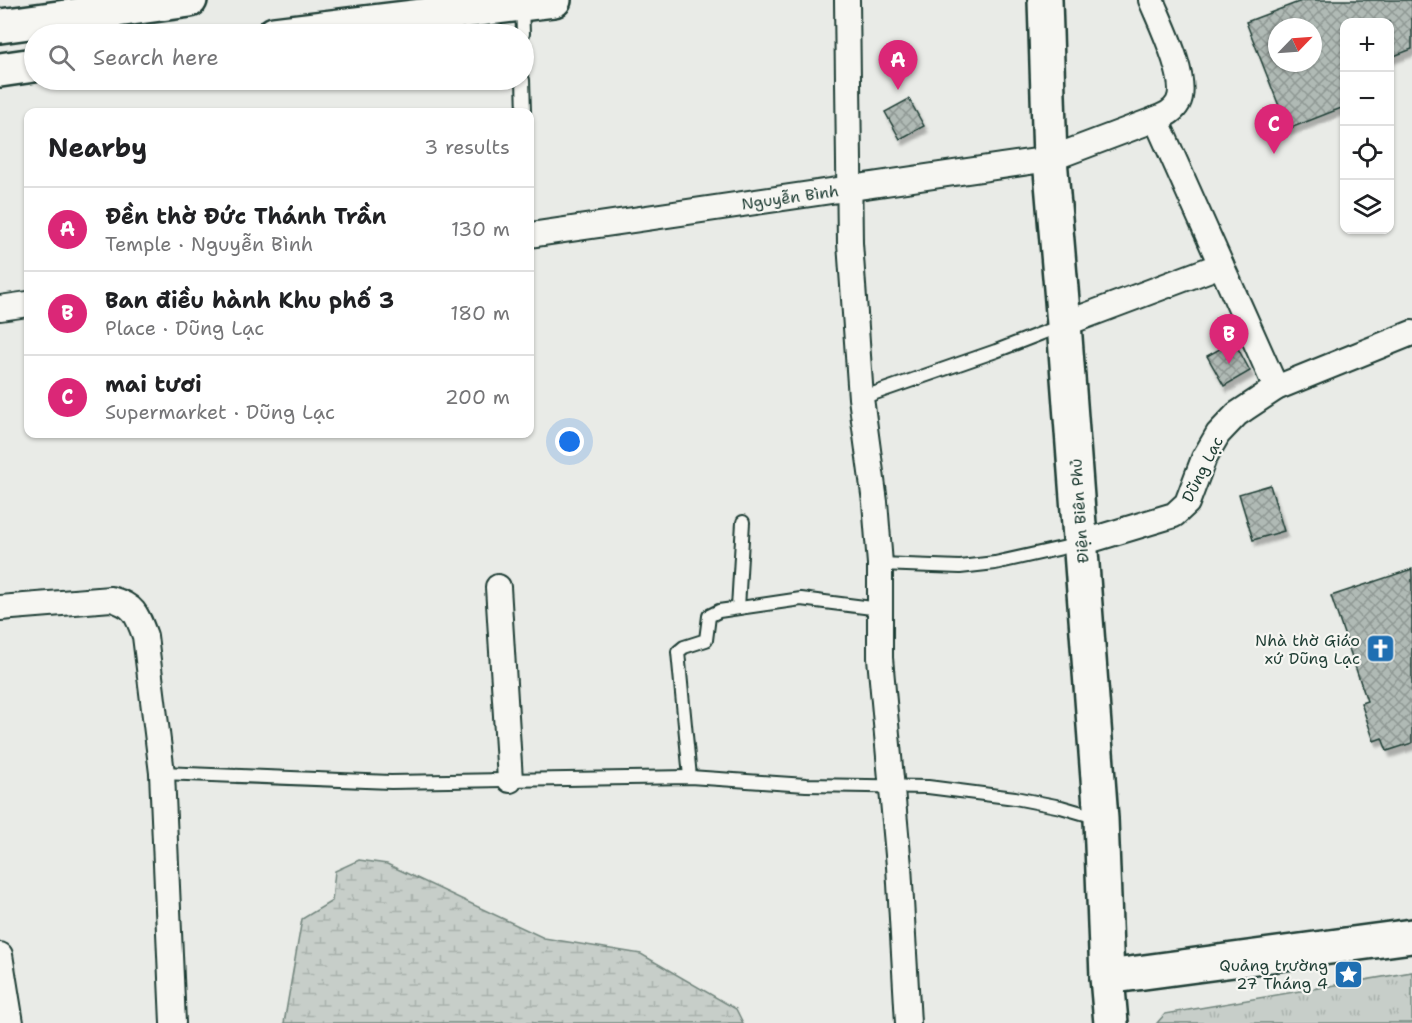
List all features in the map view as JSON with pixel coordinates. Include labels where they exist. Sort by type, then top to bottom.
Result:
[{"type":"street","points":[[0,26],[190,0]]},
{"type":"street","points":[[847,0],[850,243],[861,398],[875,502],[880,564],[880,658],[898,866],[908,1023]]},
{"type":"street","name":"Điện Biên Phủ","points":[[1045,0],[1050,159],[1065,324],[1101,819],[1111,1023]]},
{"type":"street","name":"Nguyễn Bình","points":[[534,234],[1050,159],[1156,119],[1170,112],[1179,101],[1181,83],[1178,68],[1151,0]]},
{"type":"street","points":[[392,24],[533,12]]},
{"type":"street","points":[[0,70],[24,66]]},
{"type":"street","points":[[1156,119],[1276,388]]},
{"type":"street","points":[[1065,324],[1221,265]]},
{"type":"street","points":[[0,308],[24,305]]},
{"type":"street","name":"Dũng Lạc","points":[[1081,543],[1174,515],[1187,503],[1204,458],[1218,434],[1238,414],[1276,388],[1412,333]]},
{"type":"street","points":[[498,587],[510,780]]},
{"type":"street","points":[[0,608],[111,599],[126,603],[138,617],[145,636],[162,773],[173,1023]]},
{"type":"street","points":[[1107,977],[1412,936]]},
{"type":"street","points":[[0,955],[11,1023]]},
{"type":"lane","points":[[524,90],[524,108]]},
{"type":"lane","points":[[861,398],[996,351],[1065,324]]},
{"type":"lane","points":[[738,608],[743,522]]},
{"type":"lane","points":[[880,564],[960,567],[995,562],[1081,543]]},
{"type":"lane","points":[[690,777],[678,652],[684,647],[706,640],[709,616],[719,611],[801,599],[880,609]]},
{"type":"lane","points":[[162,773],[391,782],[690,777],[806,785],[928,787],[1015,798],[1061,807],[1101,819]]},
{"type":"green space","points":[[359,860],[387,864],[544,938],[641,954],[736,1009],[743,1023],[284,1023],[302,919],[332,901],[335,871]]},
{"type":"green space","points":[[1412,972],[1412,1023],[1157,1023],[1165,1014]]},
{"type":"building","points":[[1304,0],[1412,0],[1412,49],[1394,56],[1394,18],[1340,18],[1340,109],[1288,129],[1246,22]]},
{"type":"building","points":[[909,99],[924,126],[900,139],[885,112]]},
{"type":"building","points":[[1234,341],[1250,371],[1224,386],[1207,356]]},
{"type":"building","points":[[1270,485],[1284,531],[1253,540],[1239,494]]},
{"type":"building","name":"Nhà thờ Giáo xứ Dũng Lạc","points":[[1412,569],[1412,743],[1387,751],[1382,738],[1374,741],[1361,703],[1367,701],[1331,596]]},
{"type":"place","name":"Đền thờ Đức Thánh Trần","points":[[898,90]]},
{"type":"place","name":"mai tươi","points":[[1274,154]]},
{"type":"place","name":"Ban điều hành Khu phố 3","points":[[1229,364]]},
{"type":"place","name":"Nhà thờ Giáo xứ Dũng Lạc","points":[[1381,649]]},
{"type":"place","name":"Quảng trường 27 Tháng 4","points":[[1349,974]]}]
